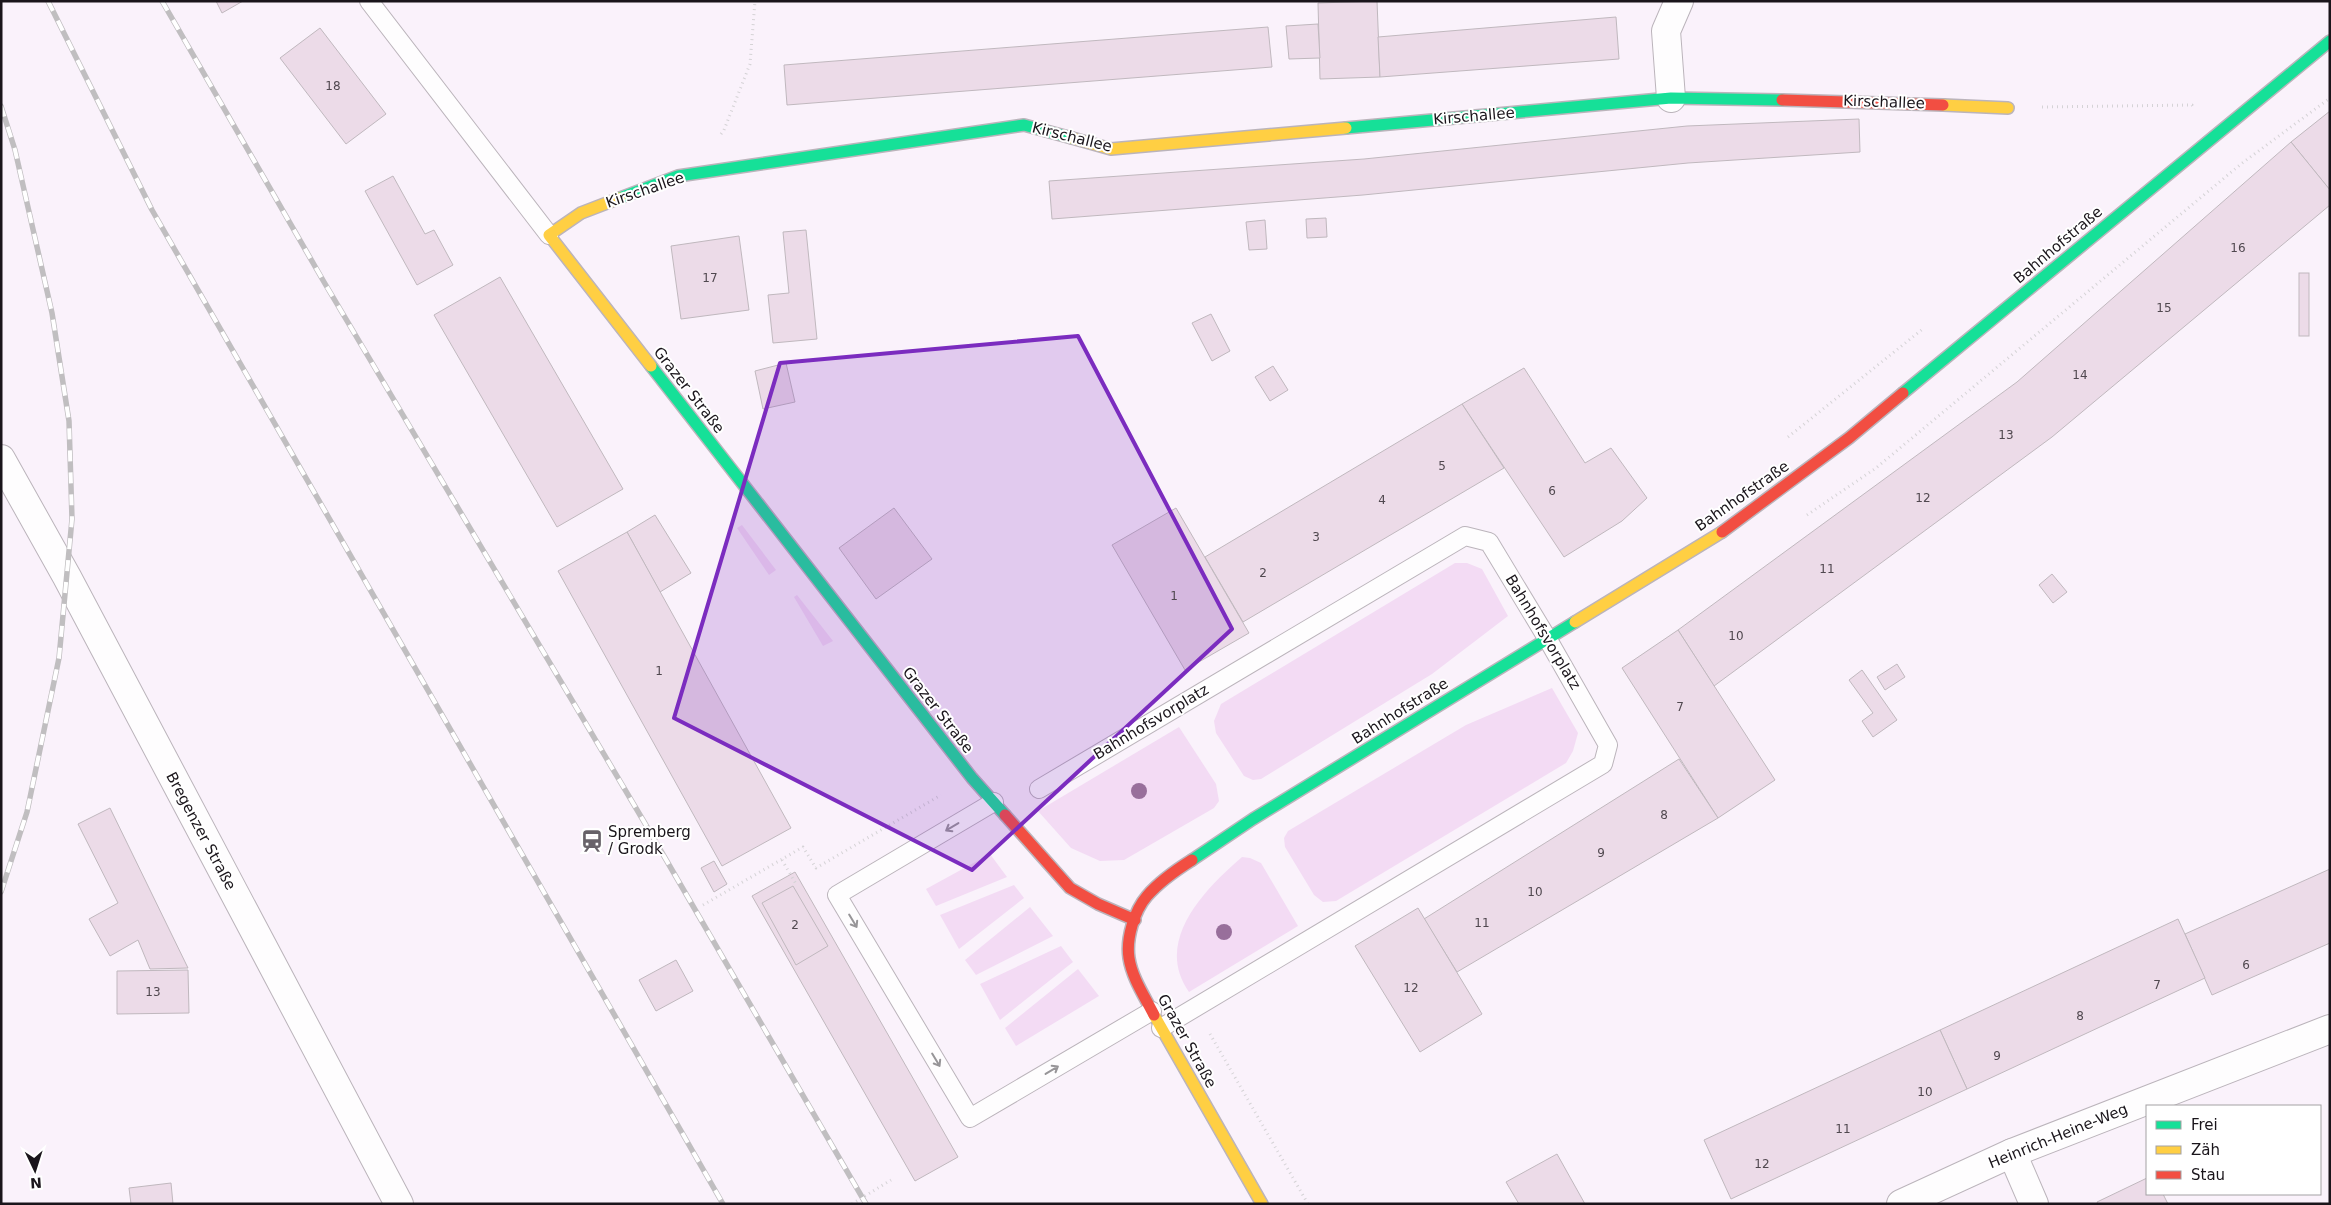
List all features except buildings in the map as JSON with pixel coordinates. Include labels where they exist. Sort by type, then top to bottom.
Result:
[{"type":"street","points":[[1671,98],[1666,31],[1679,1]]},
{"type":"street","name":"Bahnhofstraße","points":[[1135,920],[1146,897],[1171,874],[1253,819],[1723,531],[1848,438],[2330,42]]},
{"type":"street","name":"Kirschallee","points":[[549,235],[581,213],[678,176],[1024,125],[1112,149],[1671,98],[1859,101],[2008,108]]},
{"type":"street","name":"Grazer Straße","points":[[549,235],[972,778],[1070,888],[1098,904],[1135,920],[1128,941],[1129,959],[1136,980],[1161,1028],[1262,1204]]},
{"type":"street","name":"Bregenzer Straße","points":[[1,459],[72,586],[399,1204]]},
{"type":"street","name":"Heinrich-Heine-Weg","points":[[1901,1204],[2012,1153],[2330,1029]]},
{"type":"street","points":[[2012,1153],[2034,1204]]},
{"type":"lane","points":[[369,1],[549,235]]},
{"type":"lane","name":"Bahnhofsvorplatz","points":[[1039,790],[1464,536],[1489,542],[1548,638],[1608,745],[1604,764],[1161,1028]]},
{"type":"lane","points":[[994,802],[838,895],[970,1118],[1152,1011]]},
{"type":"path","points":[[718,137],[724,130],[750,64],[756,1]]},
{"type":"path","points":[[2008,108],[2192,105]]},
{"type":"path","points":[[2188,116],[2196,110]]},
{"type":"path","points":[[1786,438],[1926,326]]},
{"type":"path","points":[[703,905],[803,847],[816,868],[972,778]]},
{"type":"path","points":[[782,860],[796,884]]},
{"type":"path","points":[[1195,1007],[1308,1204]]},
{"type":"path","points":[[852,1204],[891,1180]]},
{"type":"highlighted area","points":[[1078,336],[1232,629],[972,870],[674,718],[780,363]]},
{"type":"shaded area","points":[[742,525],[776,570],[769,575],[737,528]]},
{"type":"shaded area","points":[[1455,563],[1467,563],[1482,569],[1508,616],[1432,674],[1261,779],[1253,780],[1244,776],[1216,733],[1214,721],[1221,704]]},
{"type":"shaded area","points":[[797,595],[833,641],[823,646],[794,597]]},
{"type":"shaded area","points":[[1552,688],[1578,733],[1573,751],[1566,763],[1336,901],[1323,902],[1314,895],[1285,847],[1284,838],[1288,831],[1466,725]]},
{"type":"shaded area","points":[[1179,727],[1216,784],[1219,801],[1214,808],[1124,860],[1100,861],[1071,848],[1038,811]]},
{"type":"shaded area","points":[[990,854],[1007,877],[936,906],[926,889]]},
{"type":"shaded area","points":[[1242,857],[1261,863],[1298,926],[1189,992],[1179,973],[1177,954],[1180,935],[1188,917],[1199,900]]},
{"type":"shaded area","points":[[1014,885],[1024,898],[959,949],[940,915]]},
{"type":"shaded area","points":[[1030,907],[1053,936],[976,975],[965,960]]},
{"type":"shaded area","points":[[1061,946],[1073,962],[1000,1020],[980,984]]},
{"type":"shaded area","points":[[1078,969],[1099,996],[1016,1046],[1005,1028]]},
{"type":"railway","points":[[48,1],[152,210],[723,1204]]},
{"type":"railway","points":[[162,1],[324,282],[643,820],[866,1204]]},
{"type":"railway","points":[[1,106],[15,150],[52,313],[69,421],[72,519],[59,658],[27,812],[1,892]]},
{"type":"traffic: fast","points":[[1903,393],[2330,41]]},
{"type":"traffic: fast","points":[[1346,128],[1671,98],[1782,100]]},
{"type":"traffic: fast","points":[[620,198],[678,176],[1024,125],[1072,138]]},
{"type":"traffic: fast","points":[[651,366],[972,778],[1005,815]]},
{"type":"traffic: fast","points":[[1192,860],[1253,819],[1575,622]]},
{"type":"traffic: slow","points":[[1943,105],[2008,108]]},
{"type":"traffic: slow","points":[[1072,138],[1111,149],[1346,128]]},
{"type":"traffic: slow","points":[[620,198],[581,213],[549,235],[651,366]]},
{"type":"traffic: slow","points":[[1575,622],[1722,532]]},
{"type":"traffic: slow","points":[[1154,1015],[1262,1204]]},
{"type":"traffic: jam","points":[[1782,100],[1943,105]]},
{"type":"traffic: jam","points":[[1722,532],[1849,438],[1903,393]]},
{"type":"traffic: jam","points":[[1005,815],[1070,888],[1098,904],[1135,920]]},
{"type":"traffic: jam","points":[[1154,1015],[1136,980],[1131,965],[1128,950],[1130,934],[1142,902],[1168,876],[1192,860]]},
{"type":"place","name":"Spremberg / Grodk","points":[[592,841]]}]
